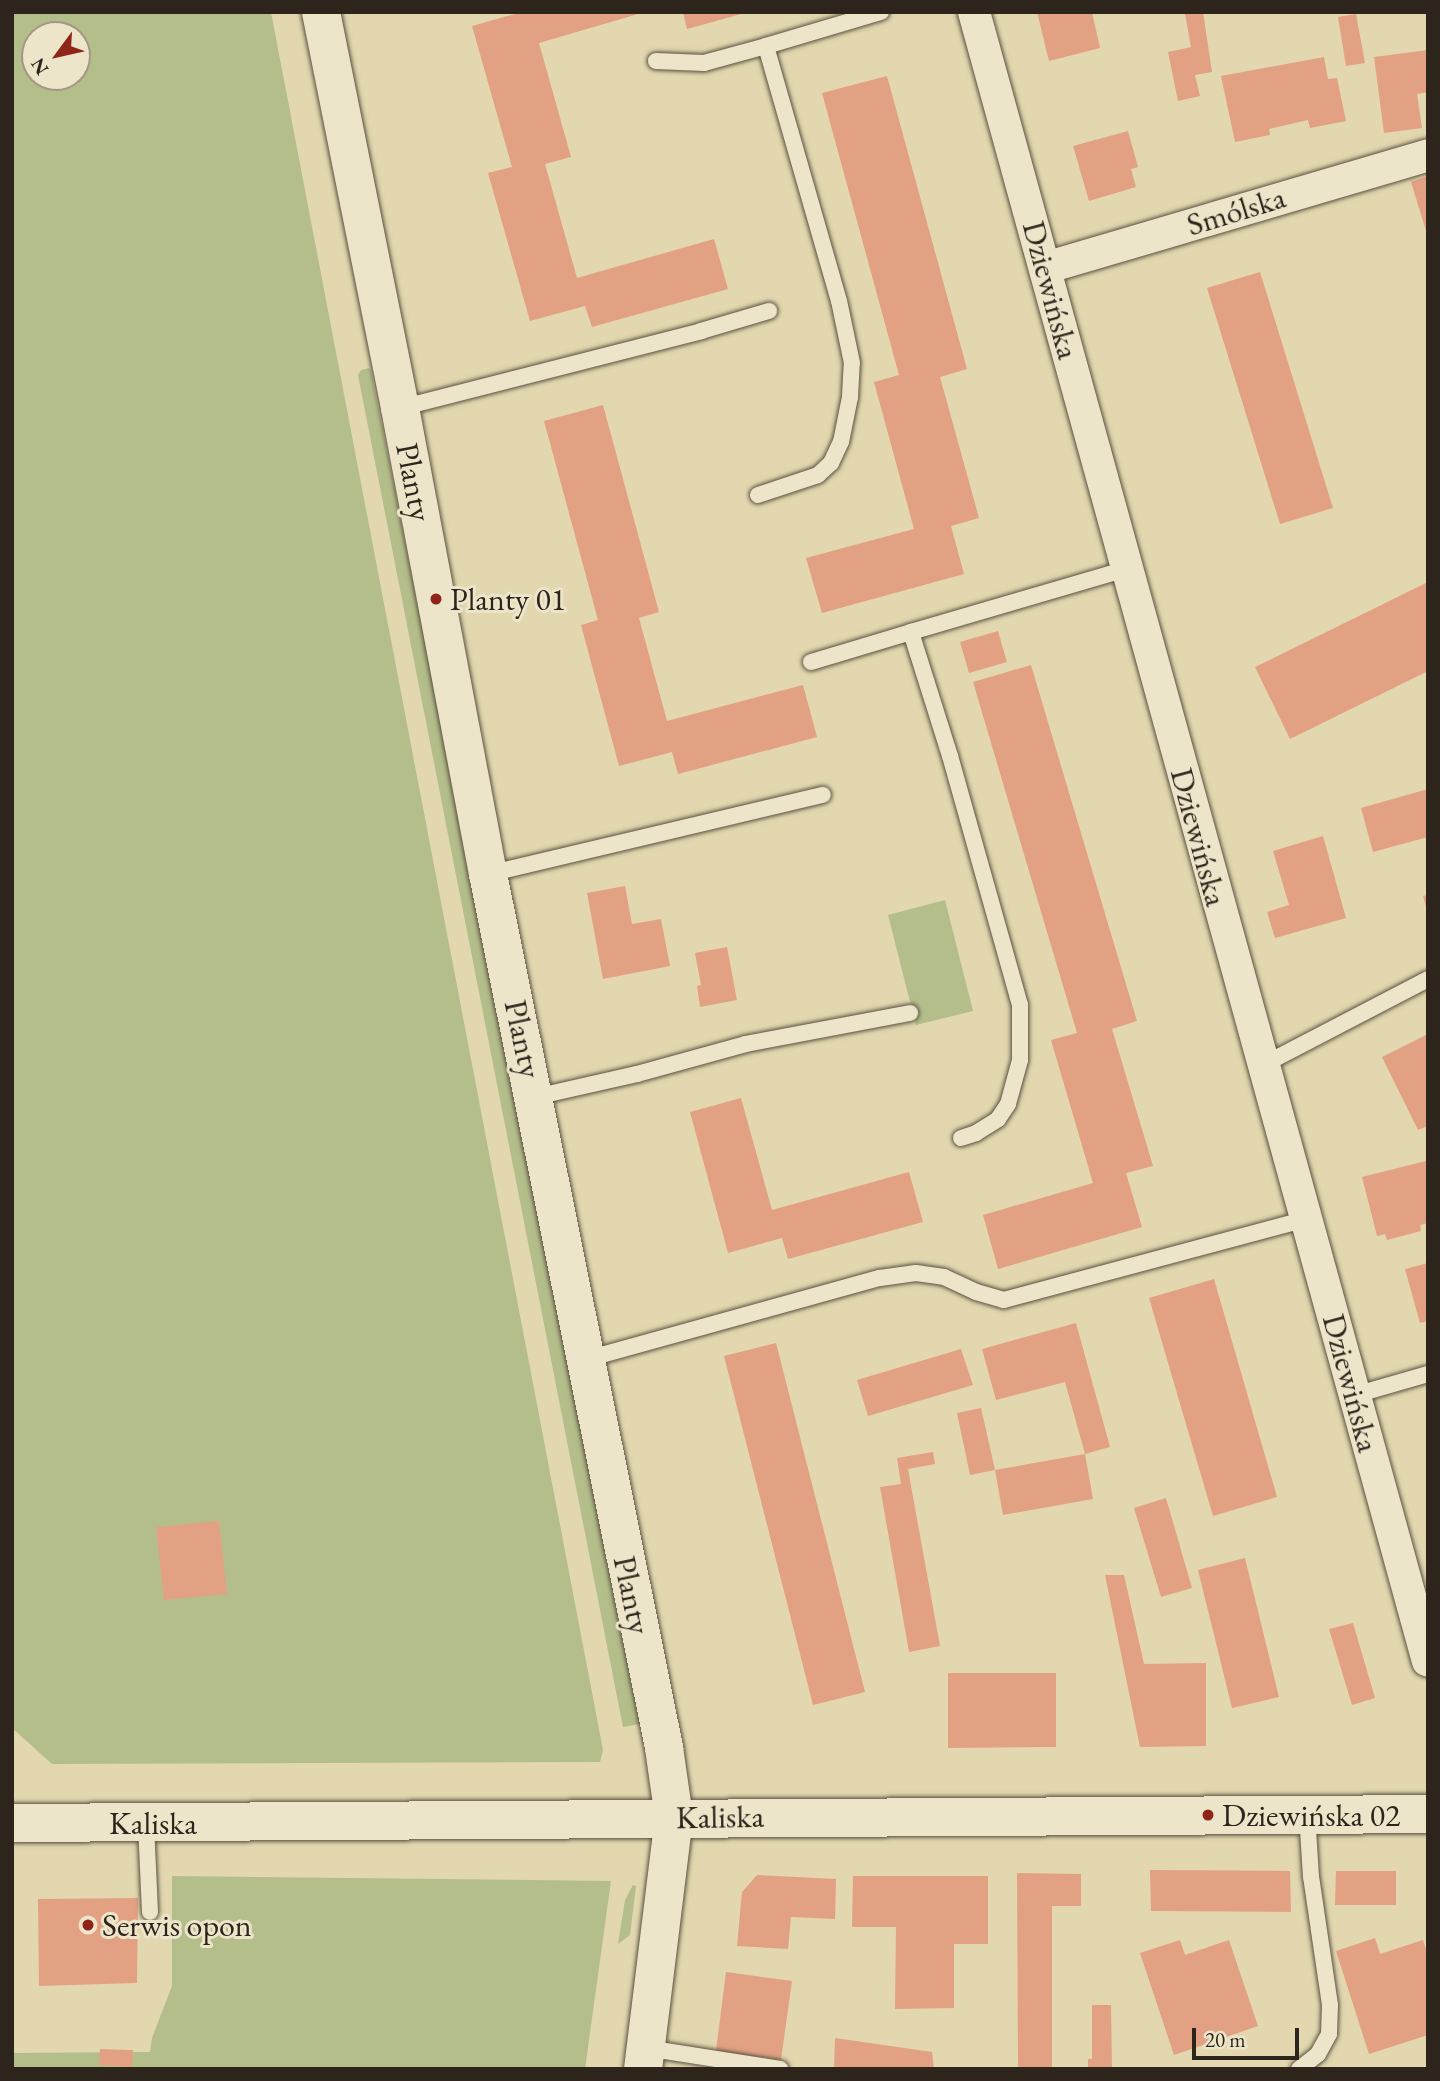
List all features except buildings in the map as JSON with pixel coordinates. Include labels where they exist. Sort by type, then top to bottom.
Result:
[{"type":"street","name":"Planty","points":[[321,12],[400,408],[488,874],[587,1359],[674,1817],[644,2058]]},
{"type":"street","name":"Dziewińska","points":[[974,12],[1428,1661]]},
{"type":"street","name":"Smólska","points":[[1045,268],[1428,155]]},
{"type":"street","name":"Kaliska","points":[[12,1823],[1428,1814]]},
{"type":"lane","points":[[656,61],[704,63],[881,12]]},
{"type":"lane","points":[[758,495],[818,475],[831,463],[841,442],[850,397],[852,363],[839,301],[766,47]]},
{"type":"lane","points":[[400,408],[702,331],[769,311]]},
{"type":"lane","points":[[811,662],[1126,569]]},
{"type":"lane","points":[[911,632],[950,756],[1020,1005],[1020,1060],[1009,1104],[998,1119],[976,1133],[961,1138]]},
{"type":"lane","points":[[488,874],[823,796]]},
{"type":"lane","points":[[1263,1065],[1428,979]]},
{"type":"lane","points":[[535,1097],[637,1074],[746,1044],[909,1013]]},
{"type":"lane","points":[[587,1359],[880,1278],[916,1273],[944,1277],[976,1292],[1004,1300],[1306,1219]]},
{"type":"lane","points":[[1355,1395],[1428,1374]]},
{"type":"lane","points":[[1299,2069],[1318,2053],[1329,2034],[1330,2006],[1311,1877],[1307,1814]]},
{"type":"lane","points":[[146,1824],[150,1912]]},
{"type":"lane","points":[[644,2058],[780,2069]]},
{"type":"green space","points":[[12,12],[271,12],[603,1750],[600,1762],[52,1764],[12,1728]]},
{"type":"green space","points":[[369,368],[640,1724],[623,1727],[358,375],[361,370]]},
{"type":"green space","points":[[945,900],[973,1011],[916,1025],[888,915]]},
{"type":"green space","points":[[172,1876],[611,1881],[585,2069],[12,2069],[12,2053],[150,2052],[152,2038],[172,1986]]},
{"type":"green space","points":[[633,1885],[636,1886],[630,1935],[618,1944],[625,1900]]},
{"type":"place","name":"Planty 01","points":[[436,599]]},
{"type":"place","name":"Dziewińska 02","points":[[1208,1815]]},
{"type":"place","name":"Serwis opon","points":[[88,1925]]}]
